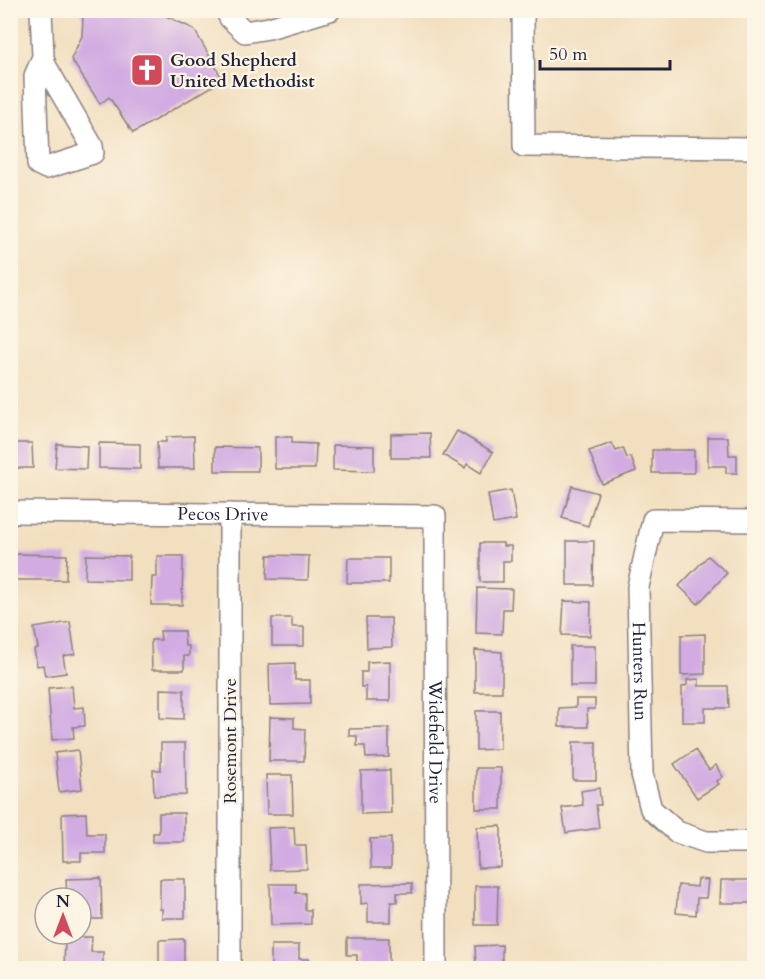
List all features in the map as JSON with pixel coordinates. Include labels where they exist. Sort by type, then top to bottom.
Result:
[{"type":"street","points":[[41,10],[45,65],[92,146],[93,153],[46,168],[39,164],[35,76],[43,57]]},
{"type":"street","points":[[226,10],[230,18],[245,32],[269,28],[330,10]]},
{"type":"street","points":[[523,10],[524,147],[754,148]]},
{"type":"street","name":"Pecos Drive","points":[[10,512],[435,516]]},
{"type":"street","name":"Rosemont Drive","points":[[230,514],[230,969]]},
{"type":"street","name":"Widefield Drive","points":[[435,516],[436,969]]},
{"type":"street","name":"Hunters Run","points":[[754,521],[653,520],[638,587],[642,774],[651,809],[677,832],[706,842],[754,842]]},
{"type":"building","name":"Good Shepherd United Methodist","points":[[78,10],[168,10],[166,16],[194,29],[223,80],[133,133],[109,97],[100,104],[71,59],[82,36],[83,16]]},
{"type":"building","points":[[457,431],[493,452],[481,473],[467,464],[465,468],[443,455]]},
{"type":"building","points":[[430,433],[431,458],[391,458],[391,434]]},
{"type":"building","points":[[194,436],[195,468],[158,468],[157,442],[166,442],[166,437]]},
{"type":"building","points":[[275,437],[292,437],[292,443],[316,444],[315,469],[275,469]]},
{"type":"building","points":[[708,437],[728,437],[729,455],[737,455],[737,473],[726,473],[726,466],[708,466]]},
{"type":"building","points":[[10,443],[32,443],[33,468],[10,468]]},
{"type":"building","points":[[99,443],[140,444],[140,469],[99,468]]},
{"type":"building","points":[[612,443],[616,451],[623,448],[627,458],[631,457],[636,471],[602,484],[589,451]]},
{"type":"building","points":[[57,444],[87,446],[86,469],[55,468]]},
{"type":"building","points":[[333,445],[374,446],[374,471],[333,470]]},
{"type":"building","points":[[215,447],[258,448],[258,471],[215,471]]},
{"type":"building","points":[[652,450],[694,450],[694,473],[652,473]]},
{"type":"building","points":[[750,450],[754,450],[754,475],[750,475]]},
{"type":"building","points":[[572,486],[598,493],[588,526],[562,518]]},
{"type":"building","points":[[511,490],[516,520],[493,524],[488,494]]},
{"type":"building","points":[[567,541],[594,541],[593,585],[567,585]]},
{"type":"building","points":[[480,543],[503,543],[503,546],[511,546],[511,561],[503,561],[503,582],[480,582]]},
{"type":"building","points":[[10,554],[67,555],[66,580],[10,580]]},
{"type":"building","points":[[86,555],[129,556],[129,580],[85,579]]},
{"type":"building","points":[[268,555],[309,556],[308,580],[267,579]]},
{"type":"building","points":[[157,556],[183,556],[182,605],[151,605],[152,577],[157,577]]},
{"type":"building","points":[[708,556],[727,573],[698,604],[679,586]]},
{"type":"building","points":[[348,558],[389,558],[389,583],[347,583]]},
{"type":"building","points":[[477,588],[512,589],[511,609],[503,609],[502,634],[476,633]]},
{"type":"building","points":[[564,601],[591,602],[590,636],[562,635]]},
{"type":"building","points":[[272,618],[292,618],[292,627],[304,627],[304,646],[272,646]]},
{"type":"building","points":[[366,618],[391,618],[392,647],[367,648]]},
{"type":"building","points":[[70,622],[75,654],[63,656],[66,673],[45,676],[43,665],[37,666],[34,649],[38,648],[34,628]]},
{"type":"building","points":[[160,631],[184,631],[185,646],[189,646],[189,656],[184,656],[184,670],[152,670],[151,640],[161,640]]},
{"type":"building","points":[[705,634],[705,674],[681,675],[681,635]]},
{"type":"building","points":[[570,646],[595,646],[595,686],[570,686]]},
{"type":"building","points":[[475,650],[502,652],[502,692],[475,692]]},
{"type":"building","points":[[390,661],[390,701],[366,701],[366,687],[361,687],[361,672],[367,672],[367,662]]},
{"type":"building","points":[[295,663],[295,680],[310,680],[310,704],[270,705],[269,664]]},
{"type":"building","points":[[699,679],[699,686],[728,686],[729,708],[705,708],[705,722],[682,722],[682,687],[687,685],[687,680]]},
{"type":"building","points":[[72,686],[74,708],[84,707],[85,726],[73,727],[74,738],[52,740],[48,688]]},
{"type":"building","points":[[160,689],[184,690],[184,719],[160,718]]},
{"type":"building","points":[[576,699],[595,699],[595,709],[587,709],[588,727],[559,727],[559,708],[576,707]]},
{"type":"building","points":[[476,711],[500,711],[500,749],[476,750]]},
{"type":"building","points":[[270,717],[294,718],[294,728],[305,729],[304,761],[269,761]]},
{"type":"building","points":[[389,728],[389,757],[366,758],[365,746],[357,746],[357,736],[349,736],[349,729]]},
{"type":"building","points":[[573,742],[596,742],[596,780],[573,780]]},
{"type":"building","points":[[161,743],[185,743],[186,795],[154,796],[153,770],[161,770]]},
{"type":"building","points":[[78,750],[82,789],[59,792],[55,753]]},
{"type":"building","points":[[695,750],[709,770],[716,765],[723,777],[717,781],[719,784],[697,798],[674,764]]},
{"type":"building","points":[[476,768],[501,768],[501,809],[476,809]]},
{"type":"building","points":[[390,770],[391,813],[361,814],[361,771]]},
{"type":"building","points":[[266,775],[292,775],[293,814],[267,814]]},
{"type":"building","points":[[599,788],[601,805],[596,805],[599,828],[566,833],[562,808],[583,805],[581,791]]},
{"type":"building","points":[[86,813],[87,834],[105,834],[105,853],[81,853],[81,861],[63,861],[62,814]]},
{"type":"building","points":[[159,813],[184,813],[184,842],[153,842],[153,833],[159,833]]},
{"type":"building","points":[[501,826],[501,867],[478,868],[477,827]]},
{"type":"building","points":[[294,827],[295,845],[306,845],[307,869],[270,870],[268,828]]},
{"type":"building","points":[[391,838],[391,868],[371,868],[370,839]]},
{"type":"building","points":[[101,878],[102,919],[93,919],[93,886],[66,886],[66,879]]},
{"type":"building","points":[[160,879],[185,879],[185,918],[162,918]]},
{"type":"building","points":[[698,879],[708,880],[706,898],[697,898],[696,915],[676,913],[678,885],[697,887]]},
{"type":"building","points":[[721,880],[754,880],[754,903],[720,903]]},
{"type":"building","points":[[412,883],[412,893],[397,893],[397,902],[391,902],[391,922],[368,922],[368,903],[361,904],[361,884]]},
{"type":"building","points":[[270,884],[296,884],[296,893],[305,893],[305,910],[311,910],[311,924],[271,925]]},
{"type":"building","points":[[475,886],[498,886],[497,925],[475,925]]},
{"type":"building","points":[[347,938],[389,938],[389,968],[357,968],[357,955],[347,955]]},
{"type":"building","points":[[184,939],[184,968],[159,968],[159,940]]},
{"type":"building","points":[[271,945],[299,945],[299,959],[309,959],[309,968],[271,968]]},
{"type":"building","points":[[502,945],[502,968],[476,968],[475,946]]},
{"type":"building","points":[[65,946],[91,946],[91,952],[103,952],[103,968],[64,968]]},
{"type":"place","name":"Good Shepherd United Methodist","points":[[147,70]]}]
